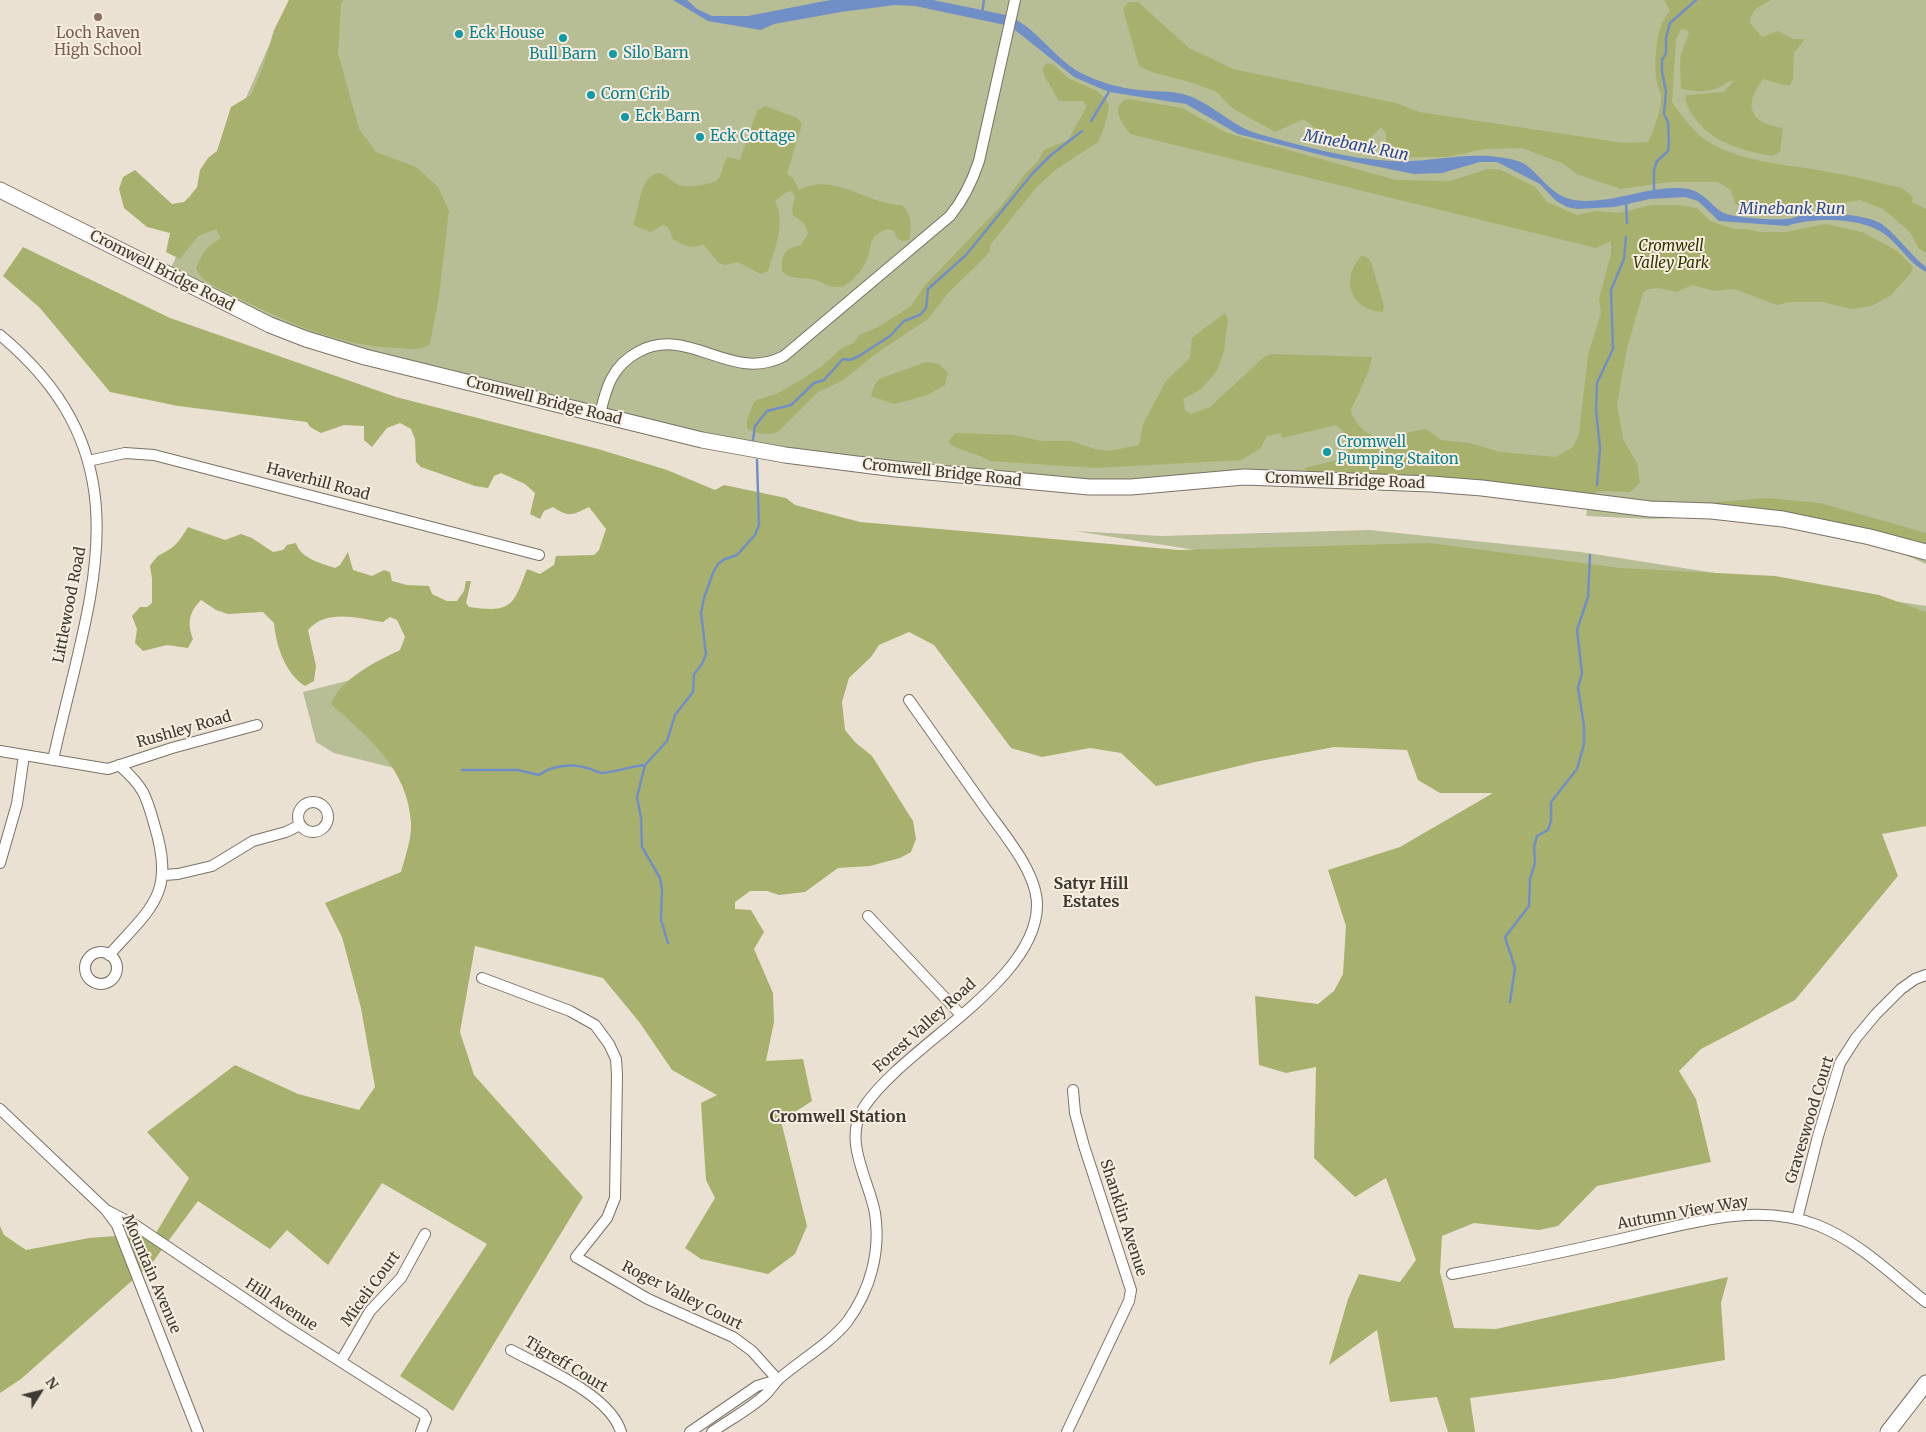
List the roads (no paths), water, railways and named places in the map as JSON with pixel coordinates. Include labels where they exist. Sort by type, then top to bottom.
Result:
[{"type":"main road","name":"Cromwell Bridge Road","points":[[0,190],[270,325],[306,339],[365,357],[748,449],[905,470],[1089,487],[1131,487],[1244,476],[1440,485],[1650,509],[1711,511],[1783,519],[1870,537],[1926,552]]},
{"type":"main road","points":[[1888,1432],[1926,1383]]},
{"type":"street","points":[[600,414],[611,376],[629,357],[642,350],[667,343],[681,345],[745,365],[773,362],[784,356],[938,229],[962,201],[972,182],[979,161],[1014,3]]},
{"type":"street","name":"Littlewood Road","points":[[0,335],[31,363],[55,392],[79,432],[88,461],[98,514],[96,559],[53,760]]},
{"type":"street","name":"Haverhill Road","points":[[88,461],[125,453],[154,456],[540,555]]},
{"type":"street","name":"Forest Valley Road","points":[[712,1432],[765,1396],[778,1380],[830,1339],[846,1322],[862,1297],[873,1268],[877,1250],[875,1212],[857,1151],[857,1124],[862,1109],[896,1073],[962,1015],[1004,974],[1024,951],[1033,928],[1037,908],[1036,894],[1023,863],[909,700]]},
{"type":"street","name":"Rushley Road","points":[[0,751],[108,769],[172,748],[257,725]]},
{"type":"street","points":[[0,863],[17,804],[24,755]]},
{"type":"street","points":[[109,955],[147,911],[160,888],[164,875],[162,850],[144,790],[119,765]]},
{"type":"street","points":[[164,875],[178,874],[212,866],[252,841],[286,832],[300,824]]},
{"type":"street","points":[[868,916],[962,1015]]},
{"type":"street","name":"Graveswood Court","points":[[1797,1219],[1818,1136],[1840,1063],[1856,1038],[1882,1008],[1901,989],[1915,979],[1926,976]]},
{"type":"street","name":"Roger Valley Court","points":[[482,978],[585,1018],[602,1033],[616,1059],[615,1198],[607,1218],[576,1257],[648,1299],[733,1337],[752,1351],[778,1380]]},
{"type":"street","name":"Shanklin Avenue","points":[[1067,1432],[1102,1363],[1129,1301],[1131,1290],[1084,1146],[1075,1113],[1073,1090]]},
{"type":"street","name":"Mountain Avenue","points":[[0,1109],[106,1210],[123,1238],[198,1432]]},
{"type":"street","name":"Hill Avenue","points":[[106,1210],[135,1225],[423,1414],[426,1419],[421,1432]]},
{"type":"street","name":"Autumn View Way","points":[[1452,1274],[1737,1216],[1766,1214],[1797,1219],[1828,1230],[1854,1245],[1926,1302]]},
{"type":"street","name":"Miceli Court","points":[[340,1361],[370,1310],[401,1278],[425,1234]]},
{"type":"street","name":"Tigreff Court","points":[[511,1350],[598,1399],[614,1415],[621,1432]]},
{"type":"street","name":"Forest Valley Road","points":[[690,1432],[757,1386],[778,1380]]},
{"type":"water","name":"Minebank Run","points":[[673,0],[687,0],[697,9],[712,16],[748,16],[830,0],[933,0],[1006,15],[1017,20],[1036,34],[1071,67],[1081,73],[1124,88],[1170,92],[1189,96],[1250,131],[1259,134],[1325,151],[1375,160],[1418,161],[1473,156],[1509,159],[1526,165],[1554,191],[1574,200],[1601,200],[1652,190],[1679,188],[1696,192],[1718,210],[1730,215],[1786,219],[1817,213],[1869,219],[1889,230],[1926,267],[1926,272],[1914,264],[1886,235],[1876,229],[1851,222],[1824,220],[1787,226],[1719,221],[1698,201],[1685,197],[1650,199],[1614,207],[1577,209],[1567,207],[1556,201],[1540,184],[1497,162],[1480,162],[1442,173],[1414,174],[1329,157],[1238,134],[1186,104],[1109,92],[1074,77],[1010,26],[915,6],[895,5],[774,24],[761,30],[708,21]]},
{"type":"waterway","points":[[982,13],[984,0]]},
{"type":"waterway","points":[[1654,192],[1654,170],[1657,161],[1668,151],[1669,143],[1668,122],[1664,114],[1666,91],[1662,72],[1662,60],[1666,53],[1666,38],[1670,23],[1696,0]]},
{"type":"waterway","points":[[1091,121],[1110,90]]},
{"type":"waterway","points":[[753,440],[755,426],[767,411],[791,405],[814,383],[824,380],[843,359],[850,360],[859,356],[890,336],[904,321],[920,315],[926,308],[928,289],[966,255],[1032,174],[1051,155],[1082,131]]},
{"type":"waterway","points":[[1626,202],[1627,223]]},
{"type":"waterway","points":[[1597,485],[1600,448],[1596,410],[1597,383],[1613,349],[1611,290],[1624,259],[1626,237]]},
{"type":"waterway","points":[[668,943],[661,920],[662,889],[660,878],[642,847],[641,818],[637,797],[645,765],[667,741],[675,715],[693,692],[694,674],[702,664],[706,654],[701,613],[713,573],[718,564],[725,559],[737,555],[755,535],[759,525],[757,460]]},
{"type":"waterway","points":[[1510,1002],[1515,968],[1505,937],[1529,906],[1530,879],[1535,863],[1534,847],[1537,836],[1548,830],[1551,821],[1551,802],[1577,769],[1584,744],[1584,726],[1578,688],[1582,673],[1577,630],[1588,597],[1590,555]]},
{"type":"waterway","points":[[462,770],[518,770],[539,775],[549,769],[562,766],[581,766],[602,773],[645,765]]},
{"type":"place","name":"Loch Raven High School","points":[[98,17]]},
{"type":"place","name":"Eck House","points":[[459,34]]},
{"type":"place","name":"Bull Barn","points":[[563,38]]},
{"type":"place","name":"Silo Barn","points":[[613,54]]},
{"type":"place","name":"Corn Crib","points":[[591,95]]},
{"type":"place","name":"Eck Barn","points":[[625,117]]},
{"type":"place","name":"Eck Cottage","points":[[700,137]]},
{"type":"place","name":"Cromwell Pumping Staiton","points":[[1327,452]]},
{"type":"district","name":"Satyr Hill Estates","points":[[1091,893]]},
{"type":"district","name":"Cromwell Station","points":[[838,1117]]},
{"type":"park label","name":"Cromwell Valley Park","points":[[1671,256]]}]
